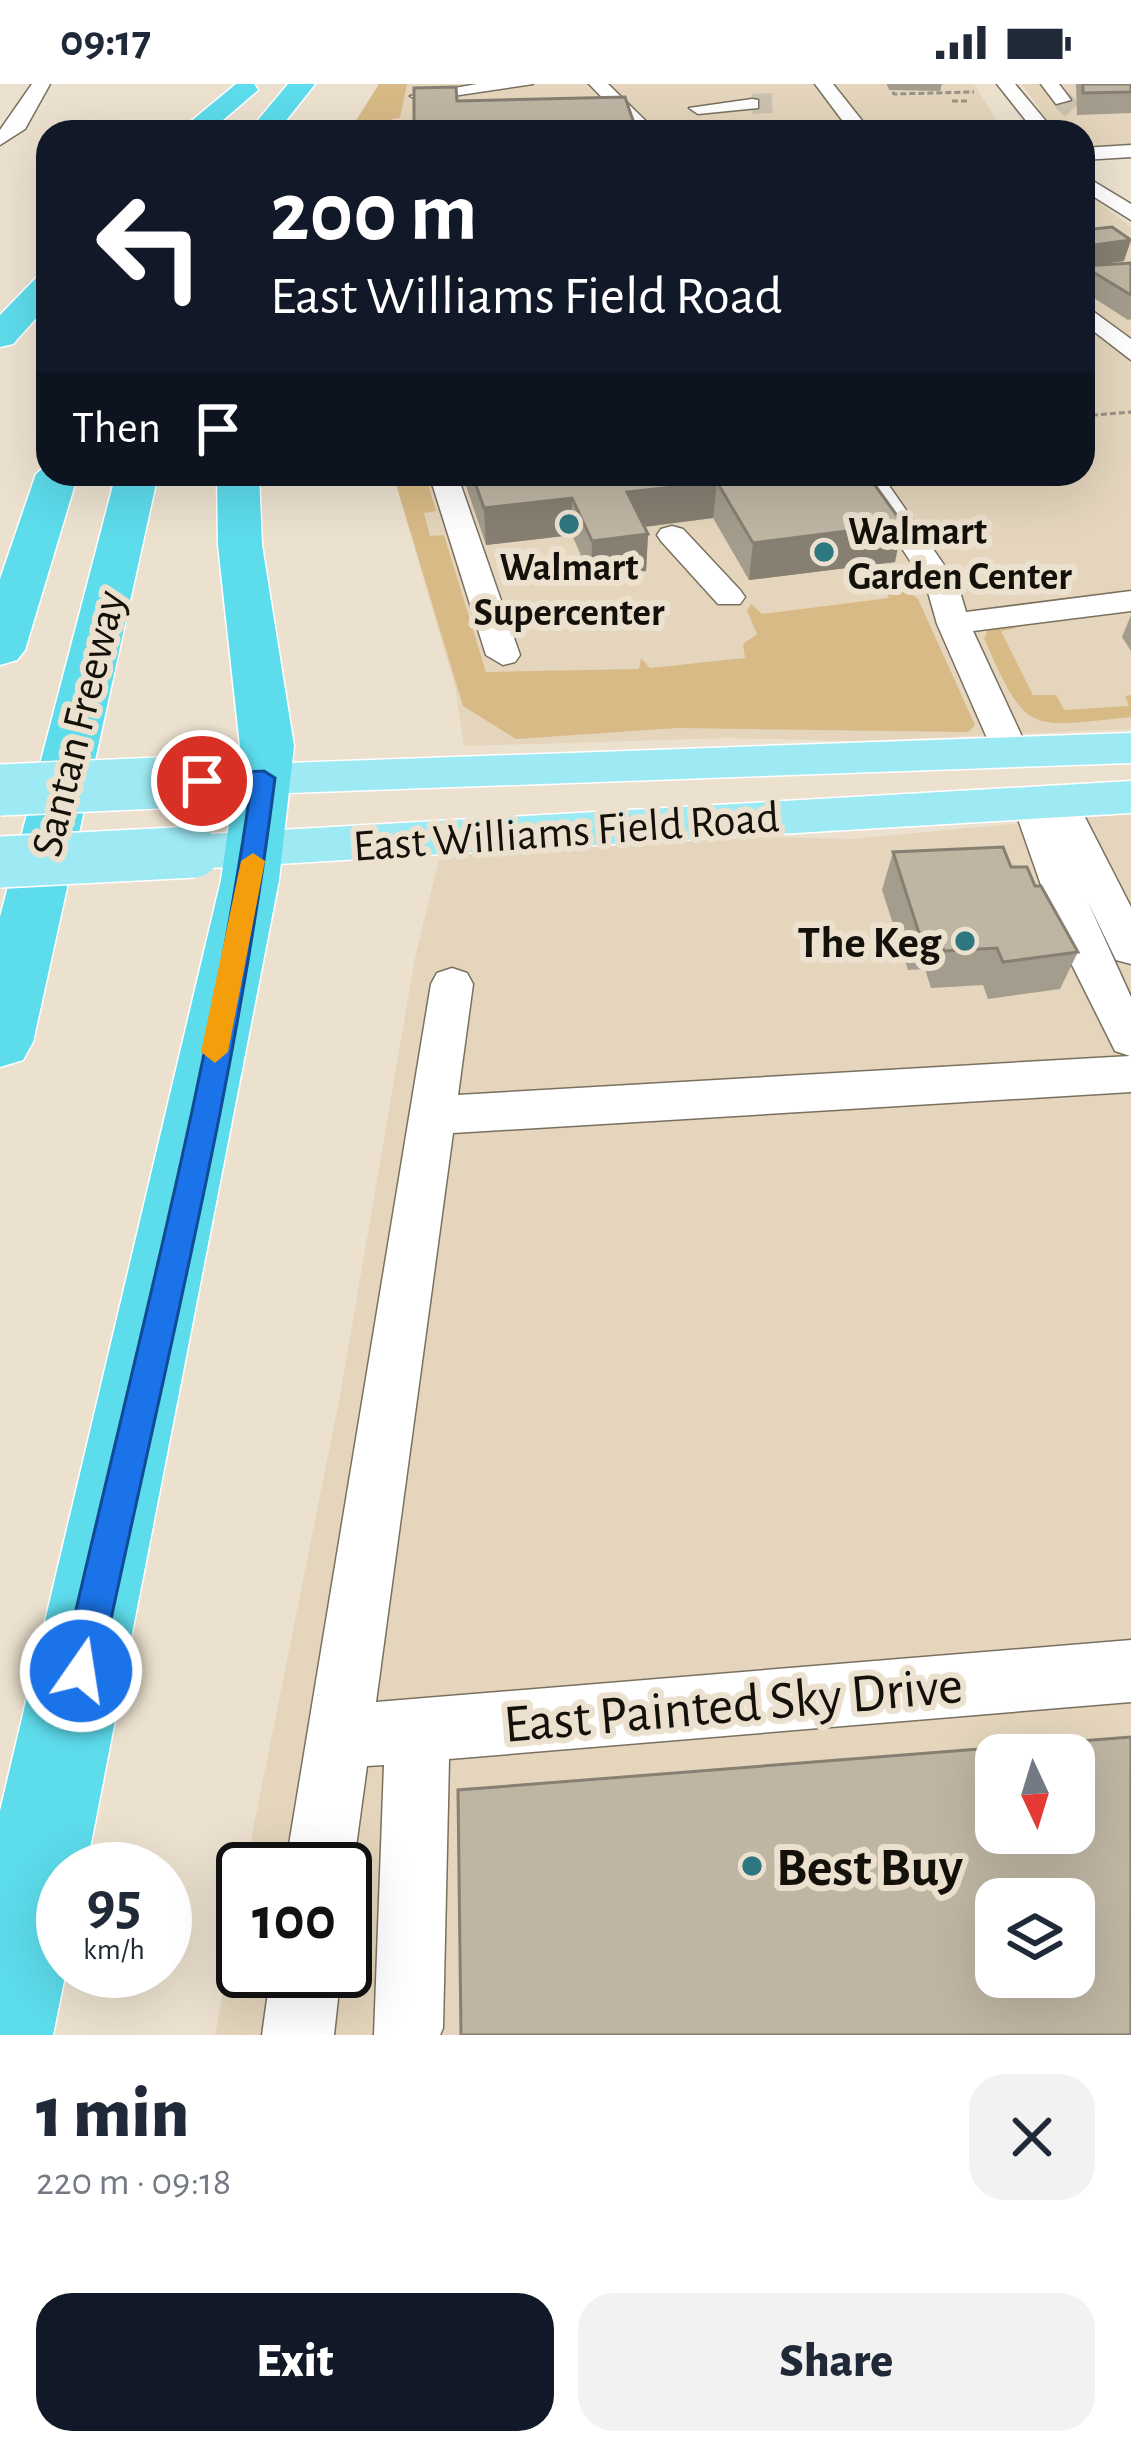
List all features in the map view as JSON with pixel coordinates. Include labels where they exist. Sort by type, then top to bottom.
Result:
[{"type":"highway","points":[[272,120],[304,84]]},
{"type":"highway","points":[[284,120],[304,84]]},
{"type":"highway","points":[[207,120],[247,87]]},
{"type":"highway","points":[[224,120],[247,87]]},
{"type":"highway","points":[[0,336],[36,298]]},
{"type":"highway","name":"Santan Freeway","points":[[0,650],[53,486]]},
{"type":"highway","name":"Santan Freeway","points":[[0,1042],[134,486]]},
{"type":"highway","points":[[0,2035],[172,1261],[237,826],[267,746],[241,545],[239,486]]},
{"type":"main road","name":"East Williams Field Road","points":[[0,862],[237,826],[1012,754],[1131,748]]},
{"type":"main road","points":[[1045,801],[1047,776],[1131,760]]},
{"type":"main road","name":"East Williams Field Road","points":[[0,790],[202,781],[237,826]]},
{"type":"main road","name":"East Williams Field Road","points":[[237,826],[1131,797]]},
{"type":"street","points":[[0,140],[17,125],[41,84]]},
{"type":"street","points":[[419,95],[524,84]]},
{"type":"street","points":[[598,84],[635,120]]},
{"type":"street","points":[[824,84],[852,120]]},
{"type":"street","points":[[1006,84],[1035,120]]},
{"type":"street","points":[[971,91],[1006,120]]},
{"type":"street","points":[[693,101],[756,94]]},
{"type":"street","points":[[1095,156],[1131,151]]},
{"type":"street","points":[[1095,167],[1131,195]]},
{"type":"street","points":[[1095,189],[1131,214]]},
{"type":"street","points":[[1095,301],[1131,352]]},
{"type":"street","points":[[447,486],[503,656]]},
{"type":"street","points":[[875,486],[934,570],[1012,754]]},
{"type":"street","points":[[672,535],[729,597]]},
{"type":"street","points":[[953,624],[1131,602]]},
{"type":"street","points":[[1045,801],[1131,949]]},
{"type":"street","points":[[1045,801],[1083,945],[1131,1039]]},
{"type":"street","points":[[322,1842],[335,1737],[436,1115],[452,983]]},
{"type":"street","points":[[436,1115],[1131,1074]]},
{"type":"street","name":"East Painted Sky Drive","points":[[335,1737],[1131,1671]]},
{"type":"street","points":[[407,2028],[418,1730]]},
{"type":"street","points":[[298,2035],[303,1998]]},
{"type":"path","points":[[888,84],[894,94],[971,91]]},
{"type":"path","points":[[971,91],[969,102],[951,98],[971,91]]},
{"type":"path","points":[[1095,415],[1131,412]]},
{"type":"shaded area","points":[[379,84],[974,84],[996,120],[356,120]]},
{"type":"shaded area","points":[[379,84],[407,84],[400,118],[356,120]]},
{"type":"shaded area","points":[[1022,84],[1131,84],[1131,146],[1095,149],[1095,120],[1048,120]]},
{"type":"shaded area","points":[[1095,199],[1131,227],[1131,729],[855,741],[726,738],[464,746],[455,687],[396,486],[1095,486]]},
{"type":"shaded area","points":[[397,486],[429,486],[436,511],[424,513],[430,536],[444,535],[486,672],[639,669],[641,658],[650,668],[745,658],[743,644],[757,634],[747,611],[751,604],[762,614],[889,598],[885,588],[903,588],[918,599],[975,725],[968,732],[677,728],[516,739],[463,706]]},
{"type":"shaded area","points":[[989,628],[1016,628],[1001,631],[1033,695],[1056,695],[1064,710],[1129,706],[1125,696],[1131,695],[1131,717],[1051,723],[1023,709],[984,638]]},
{"type":"shaded area","points":[[1131,813],[1131,2035],[215,2035],[222,1998],[372,1998],[372,1842],[250,1842],[340,1396],[415,958],[440,855],[736,836],[851,839]]},
{"type":"building","points":[[1083,84],[1131,84],[1131,92],[1083,93]]},
{"type":"building","points":[[456,87],[457,101],[625,97],[633,120],[414,120],[414,88]]},
{"type":"building","points":[[1112,227],[1131,240],[1095,245],[1095,229]]},
{"type":"building","points":[[1131,263],[1131,295],[1095,273],[1095,265]]},
{"type":"building","points":[[476,486],[681,486],[627,492],[648,534],[592,541],[572,498],[484,508]]},
{"type":"building","points":[[719,486],[876,486],[903,524],[753,543]]},
{"type":"building","points":[[1003,847],[1011,867],[1027,867],[1035,886],[1041,886],[1078,952],[1003,962],[997,948],[944,951],[937,932],[919,933],[893,852]]},
{"type":"building","name":"Best Buy","points":[[1131,1737],[1131,2035],[461,2035],[458,1790],[975,1749],[975,1854],[1095,1854],[1095,1740]]},
{"type":"tunnel","points":[[1062,100],[1072,110]]},
{"type":"tunnel","points":[[752,104],[773,103]]},
{"type":"slow traffic","points":[[215,1052],[253,861]]},
{"type":"place","name":"Walmart Supercenter","points":[[569,524]]},
{"type":"place","name":"Walmart Garden Center","points":[[824,552]]},
{"type":"place","name":"The Keg","points":[[965,941]]},
{"type":"place","name":"Best Buy","points":[[752,1866]]},
{"type":"route","points":[[81,1671],[200,1127],[250,880],[264,778],[202,781]]}]
